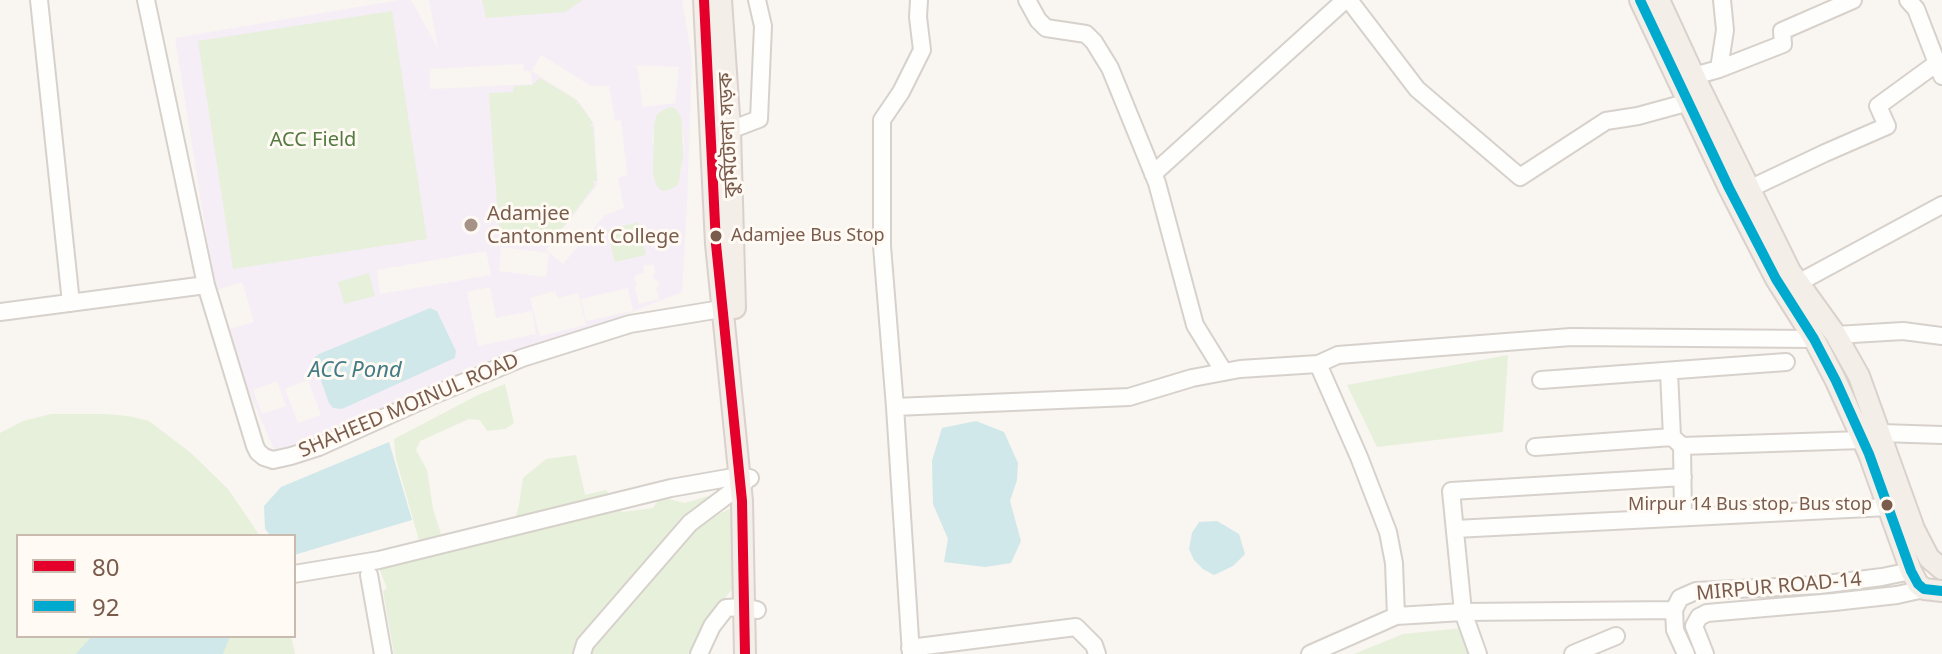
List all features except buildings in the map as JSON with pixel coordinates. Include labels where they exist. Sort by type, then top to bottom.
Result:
[{"type":"main road","name":"কুর্মিটোলা সড়ক","points":[[704,0],[716,244],[729,308]]},
{"type":"main road","name":"কুর্মিটোলা সড়ক","points":[[721,0],[730,130],[729,308],[750,609],[759,654]]},
{"type":"main road","points":[[1640,0],[1776,279],[1872,437],[1914,529],[1936,563]]},
{"type":"main road","points":[[1659,0],[1790,271],[1836,335],[1859,376],[1888,507],[1924,584]]},
{"type":"main road","name":"কুর্মিটোলা সড়ক","points":[[745,654],[750,609]]},
{"type":"street","points":[[39,0],[71,303]]},
{"type":"street","name":"SHAHEED MOINUL ROAD","points":[[146,0],[206,285],[255,446],[264,457],[273,460],[319,447],[522,358],[630,324],[729,308]]},
{"type":"street","points":[[730,130],[759,119],[763,26],[757,0]]},
{"type":"street","points":[[919,0],[922,50],[901,92],[882,120],[882,246],[910,651],[1076,627],[1094,645],[1097,654]]},
{"type":"street","points":[[1027,0],[1046,28],[1086,34],[1110,68],[1153,174],[1195,325],[1224,372]]},
{"type":"street","points":[[1153,174],[1347,0],[1417,89],[1520,177],[1606,121],[1689,102]]},
{"type":"street","points":[[1719,69],[1725,30],[1722,0]]},
{"type":"street","points":[[1694,76],[1783,44],[1782,31],[1853,0]]},
{"type":"street","points":[[1749,189],[1887,126],[1878,106],[1939,70],[1916,9],[1908,0]]},
{"type":"street","points":[[1798,283],[1942,205]]},
{"type":"street","points":[[0,312],[206,285]]},
{"type":"street","points":[[1836,335],[1903,331],[1942,336]]},
{"type":"street","points":[[895,407],[1129,397],[1192,378],[1240,369],[1318,364],[1338,355],[1571,337],[1814,339]]},
{"type":"street","points":[[1541,380],[1786,362]]},
{"type":"street","points":[[1318,364],[1388,532],[1394,563],[1396,616]]},
{"type":"street","points":[[1669,372],[1683,477],[1683,516]]},
{"type":"street","points":[[1535,447],[1942,435]]},
{"type":"street","points":[[1478,654],[1463,612],[1451,491],[1683,477]]},
{"type":"street","points":[[296,574],[379,560],[671,488],[743,480]]},
{"type":"street","points":[[582,654],[585,644],[690,523],[743,480]]},
{"type":"street","points":[[1455,529],[1888,507]]},
{"type":"street","points":[[369,575],[383,654]]},
{"type":"street","name":"MIRPUR ROAD-14","points":[[1686,654],[1675,630],[1674,610],[1680,598],[1696,591],[1819,585],[1882,577],[1924,584]]},
{"type":"street","name":"MIRPUR ROAD-14","points":[[1705,654],[1694,626],[1699,617],[1707,613],[1897,595],[1924,584]]},
{"type":"street","points":[[699,654],[712,626],[726,608],[750,609]]},
{"type":"street","points":[[1310,654],[1396,616],[1463,612],[1674,610]]},
{"type":"street","points":[[1578,652],[1616,636]]},
{"type":"shaded area","points":[[411,0],[438,48],[429,0],[682,0],[692,59],[682,292],[276,454],[244,380],[215,290],[175,38]],"holes":[[[541,55],[591,86],[609,86],[615,121],[621,120],[627,175],[618,178],[624,208],[605,215],[563,264],[546,250],[598,184],[594,124],[578,101],[532,71]],[[523,64],[524,71],[531,71],[532,84],[430,89],[430,69]],[[637,65],[679,67],[675,103],[643,107]],[[669,107],[675,108],[680,114],[684,141],[681,173],[652,142],[656,116]],[[514,108],[592,183],[497,205]],[[501,247],[549,253],[546,277],[499,271]],[[486,251],[491,275],[380,294],[377,270]],[[653,264],[655,281],[658,280],[660,286],[656,287],[659,299],[639,304],[634,276],[644,273],[643,266]],[[242,282],[254,322],[229,329],[217,290]],[[490,287],[496,318],[532,311],[536,334],[478,346],[467,292]],[[628,288],[633,311],[586,321],[581,299]],[[555,291],[558,298],[578,293],[586,325],[540,336],[530,298]],[[430,308],[437,311],[456,351],[455,358],[342,409],[333,408],[315,357]],[[308,380],[321,415],[298,423],[285,389]],[[277,381],[286,406],[262,414],[253,390]]]},
{"type":"green space","points":[[482,0],[583,0],[565,12],[486,18]]},
{"type":"green space","name":"ACC Field","points":[[392,11],[427,239],[233,269],[198,41]]},
{"type":"green space","points":[[540,78],[578,101],[576,104],[579,103],[593,123],[589,126],[593,126],[597,181],[593,181],[595,185],[554,239],[551,238],[550,244],[514,238],[515,232],[499,229],[489,93],[513,92],[514,86],[532,85]]},
{"type":"green space","points":[[669,107],[680,114],[683,158],[678,185],[662,191],[656,185],[653,172],[654,127],[656,116]]},
{"type":"green space","points":[[638,222],[646,255],[615,262],[607,230]]},
{"type":"green space","points":[[369,273],[375,296],[344,304],[338,282]]},
{"type":"green space","points":[[1508,355],[1503,432],[1377,447],[1347,385]]},
{"type":"green space","points":[[505,384],[514,423],[505,429],[487,431],[480,420],[469,419],[420,441],[416,450],[427,470],[433,509],[441,534],[487,530],[514,523],[523,478],[546,459],[576,455],[585,495],[606,490],[622,512],[653,508],[660,497],[685,503],[725,491],[681,538],[738,505],[737,583],[710,617],[688,654],[394,654],[383,591],[387,588],[379,568],[385,563],[424,558],[396,459],[394,439]]},
{"type":"green space","points":[[51,414],[106,414],[149,421],[191,453],[228,489],[259,534],[16,534],[16,638],[291,638],[295,654],[0,654],[0,433],[23,421]]},
{"type":"green space","points":[[1463,628],[1472,654],[1354,654],[1403,634]]},
{"type":"water","name":"ACC Pond","points":[[430,308],[437,311],[456,351],[455,358],[342,409],[333,408],[315,357]]},
{"type":"water","points":[[976,421],[1004,432],[1018,463],[1017,480],[1010,501],[1021,541],[1011,563],[985,567],[944,562],[948,539],[933,504],[932,461],[942,428]]},
{"type":"water","points":[[389,442],[412,520],[296,554],[296,534],[269,534],[265,529],[264,506],[281,487]]},
{"type":"water","points":[[1217,521],[1239,534],[1245,554],[1233,566],[1214,575],[1194,560],[1189,549],[1192,533],[1199,522]]},
{"type":"water","points":[[90,638],[229,638],[223,654],[76,654]]},
{"type":"transit line","name":"80","points":[[704,0],[716,244],[742,501],[745,654]]},
{"type":"transit line","name":"92","points":[[1640,0],[1729,188],[1776,279],[1836,381],[1869,454],[1911,571],[1924,589],[1942,591]]},
{"type":"place","name":"Adamjee Cantonment College","points":[[471,225]]},
{"type":"place","name":"Adamjee Bus Stop","points":[[716,236]]},
{"type":"place","name":"Mirpur 14 Bus stop, Bus stop","points":[[1887,505]]}]
